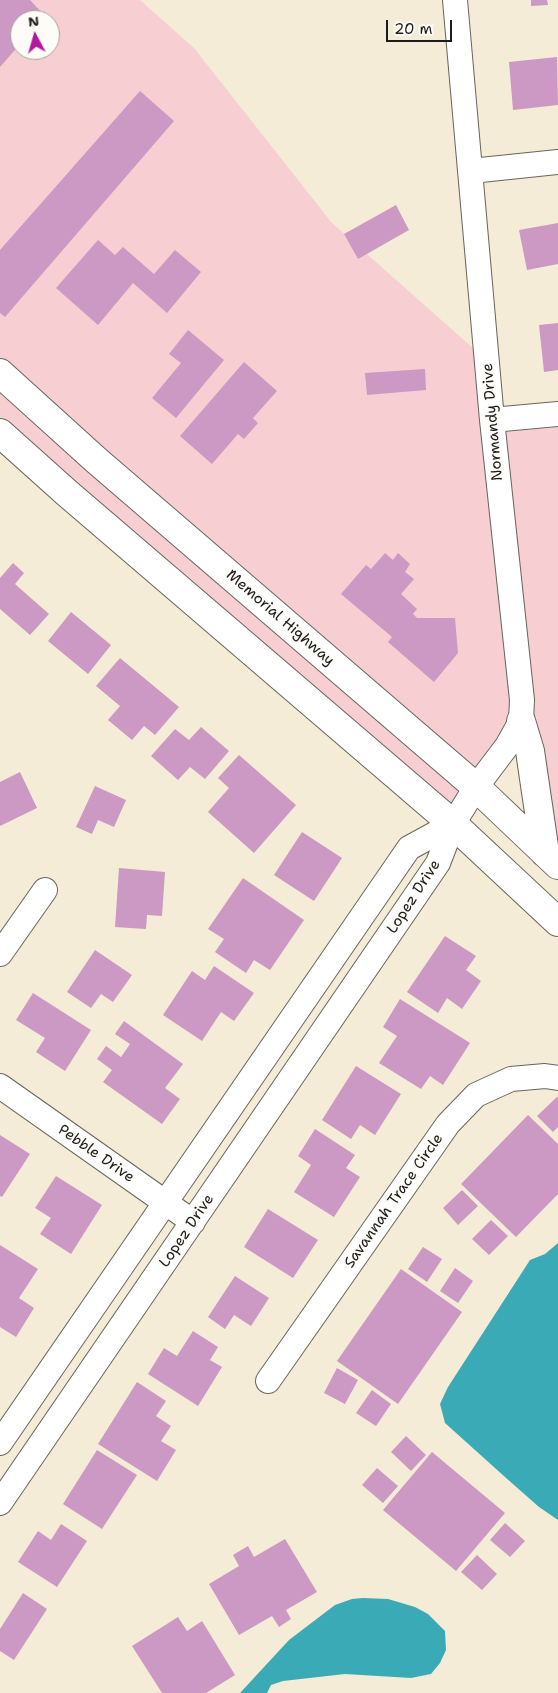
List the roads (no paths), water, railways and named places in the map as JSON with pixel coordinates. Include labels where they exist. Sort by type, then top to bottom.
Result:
[{"type":"main road","name":"Memorial Highway","points":[[0,373],[96,460],[476,787],[551,859]]},
{"type":"main road","points":[[0,433],[67,493],[453,824],[558,922]]},
{"type":"main road","points":[[521,721],[530,751],[551,859]]},
{"type":"street","name":"Normandy Drive","points":[[453,824],[476,787],[507,746],[521,721],[522,700],[492,420],[455,0]]},
{"type":"street","points":[[471,171],[558,162]]},
{"type":"street","points":[[492,420],[558,414]]},
{"type":"street","name":"Lopez Drive","points":[[0,1442],[409,848],[453,824]]},
{"type":"street","name":"Lopez Drive","points":[[0,1503],[438,863],[453,824]]},
{"type":"street","points":[[0,954],[45,890]]},
{"type":"street","name":"Savannah Trace Circle","points":[[268,1381],[448,1124],[476,1095],[511,1080],[545,1076],[558,1078]]},
{"type":"street","name":"Pebble Drive","points":[[0,1086],[193,1222]]},
{"type":"water","points":[[558,1243],[558,1520],[539,1507],[445,1423],[440,1404],[448,1387],[530,1260],[545,1254]]},
{"type":"water","points":[[352,1599],[388,1599],[415,1607],[428,1614],[445,1631],[446,1650],[440,1663],[431,1674],[411,1678],[345,1674],[283,1681],[271,1685],[267,1693],[240,1693],[289,1640],[335,1605]]}]
